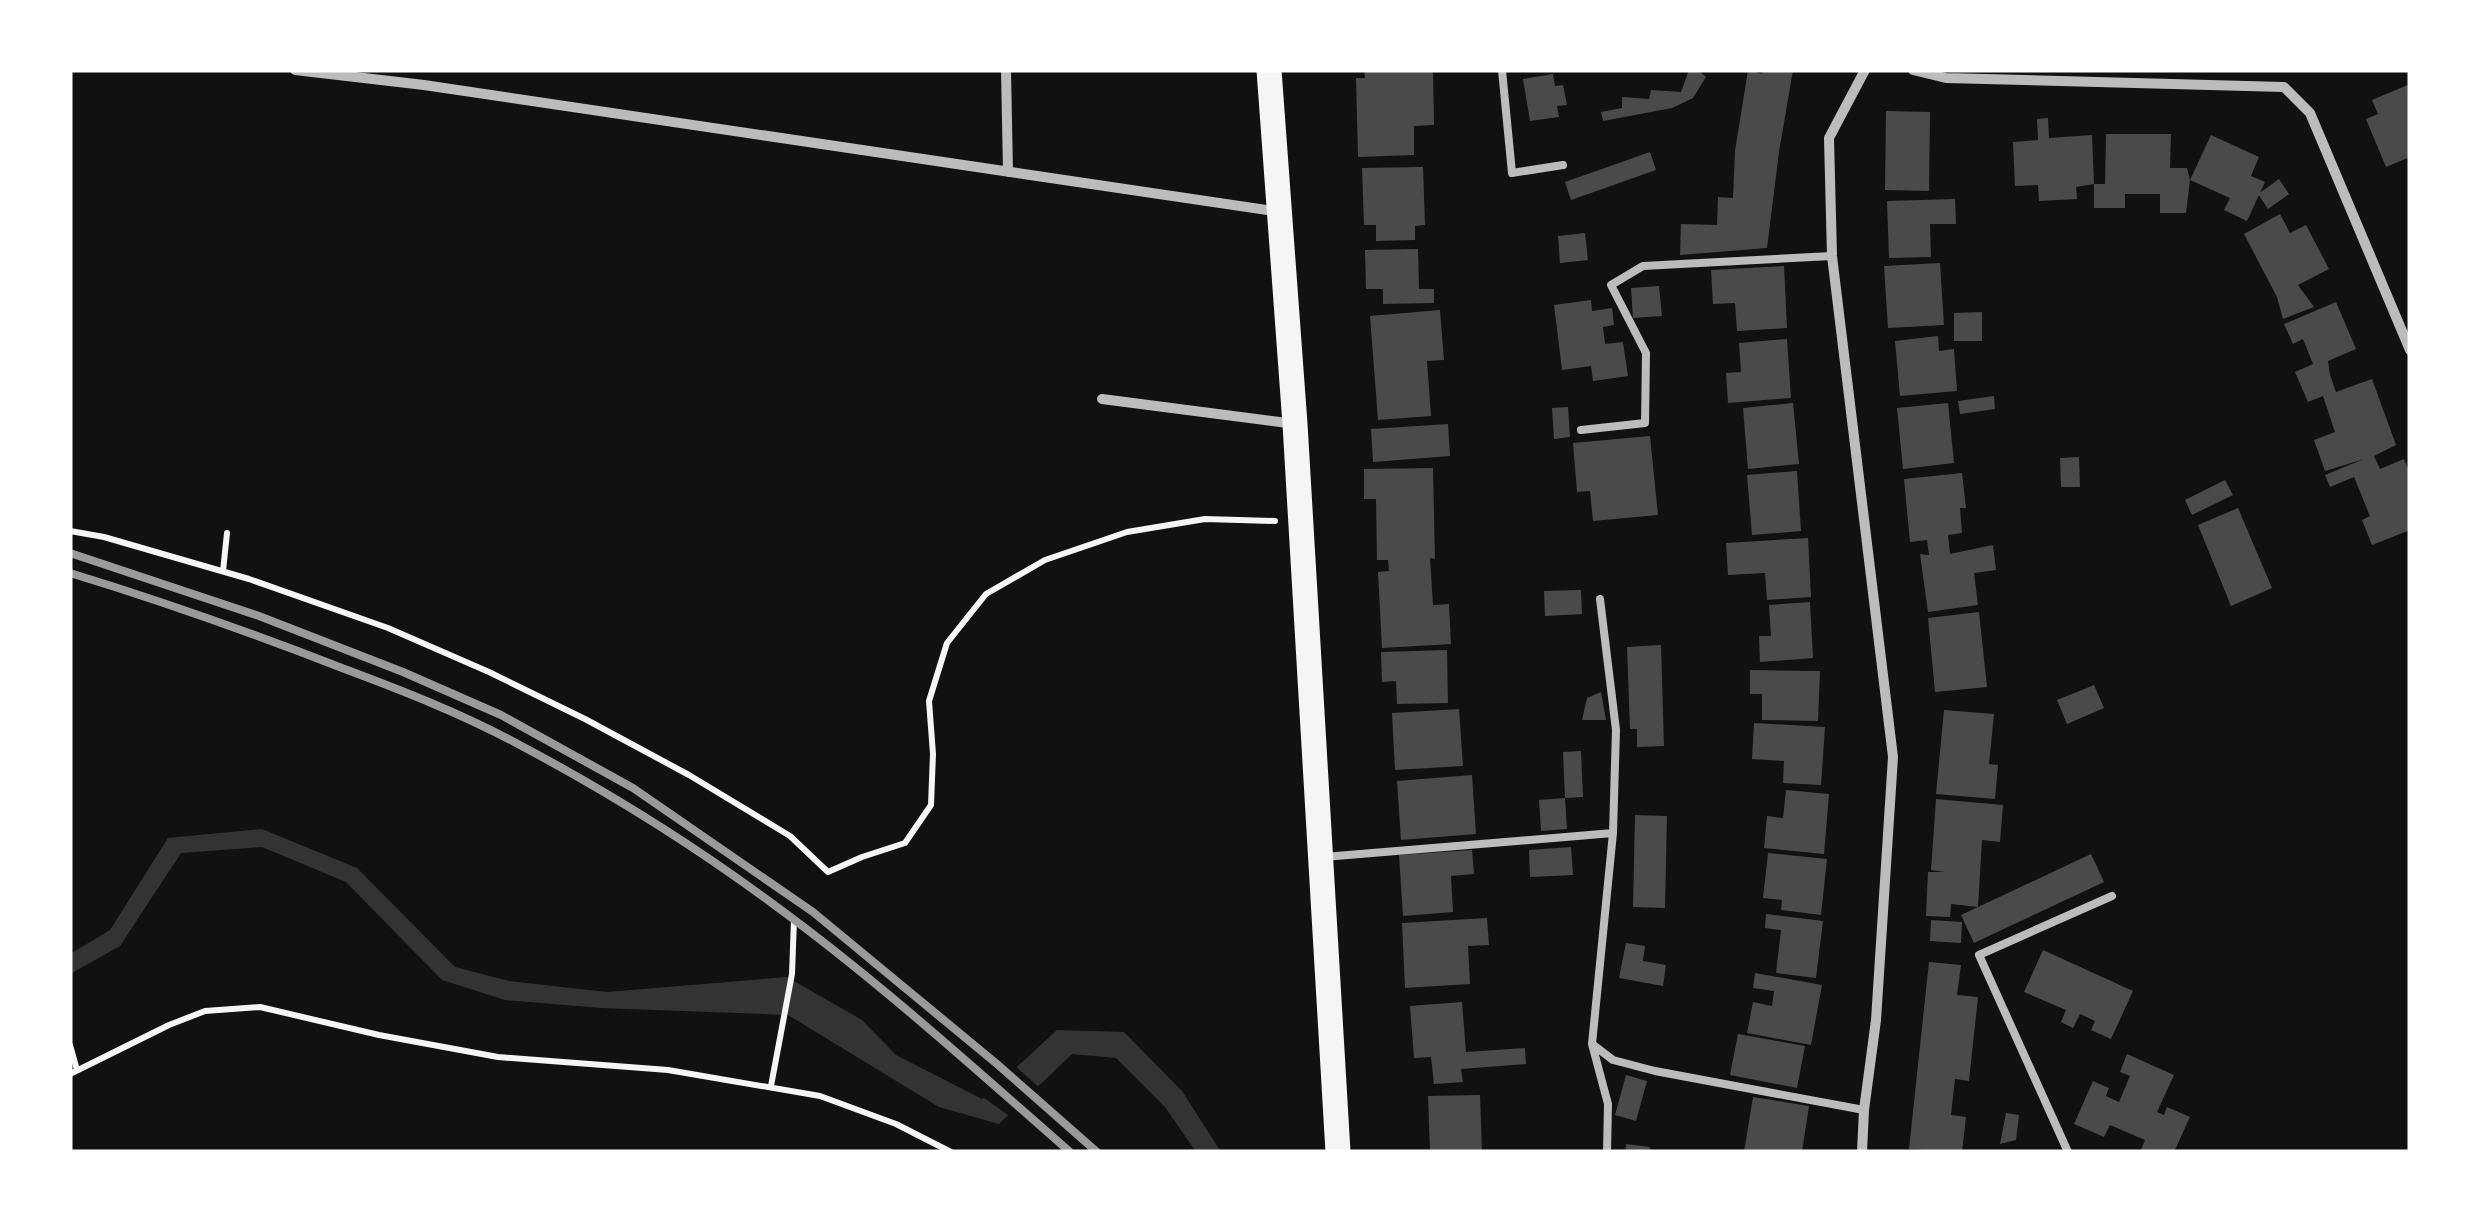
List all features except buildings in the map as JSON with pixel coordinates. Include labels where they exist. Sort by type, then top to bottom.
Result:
[{"type":"main road","points":[[1268,70],[1295,424],[1338,1152]]},
{"type":"street","points":[[295,70],[424,85],[1281,212]]},
{"type":"street","points":[[1006,70],[1008,172]]},
{"type":"street","points":[[1862,1152],[1876,1020],[1893,757],[1832,256],[1830,138],[1865,70]]},
{"type":"street","points":[[1913,70],[1946,78],[2284,87],[2310,113],[2410,350]]},
{"type":"street","points":[[1102,398],[1295,424]]},
{"type":"lane","points":[[1502,70],[1512,173],[1563,165]]},
{"type":"lane","points":[[1582,430],[1644,423],[1646,353],[1611,285],[1642,266],[1832,256]]},
{"type":"lane","points":[[1600,598],[1616,730],[1613,832],[1592,1044],[1608,1104],[1607,1152]]},
{"type":"lane","points":[[1322,858],[1613,832]]},
{"type":"lane","points":[[2068,1152],[1979,955],[2112,896]]},
{"type":"lane","points":[[1592,1044],[1613,1060],[1655,1071],[1864,1110]]},
{"type":"path","points":[[70,531],[104,536],[223,571],[388,628],[489,672],[689,775],[790,836],[828,872],[905,843],[931,805],[929,701],[947,643],[986,594],[1045,560],[1127,532],[1205,518],[1301,521]]},
{"type":"path","points":[[223,571],[228,533]]},
{"type":"path","points":[[771,1086],[792,974],[794,920]]},
{"type":"path","points":[[70,1044],[74,1072],[205,1010],[260,1007],[498,1057],[668,1070],[820,1096],[896,1124],[951,1152]]},
{"type":"shaded area","points":[[262,829],[357,868],[455,967],[509,981],[607,992],[787,977],[862,1020],[896,1055],[982,1099],[1057,1030],[1124,1032],[1182,1091],[1221,1152],[1196,1152],[1165,1107],[1116,1058],[1072,1054],[999,1124],[939,1107],[788,1015],[505,1000],[442,980],[346,882],[262,847],[181,853],[120,946],[70,974],[70,954],[110,930],[168,838]]},
{"type":"pier","points":[[1013,1064],[1042,1090],[1012,1118],[983,1097],[982,1092]]},
{"type":"railway","points":[[70,553],[259,616],[403,672],[501,715],[633,788],[813,912],[1097,1152]]},
{"type":"railway","points":[[70,573],[241,630],[408,693],[495,732],[582,780],[711,860],[812,933],[1070,1152]]}]
